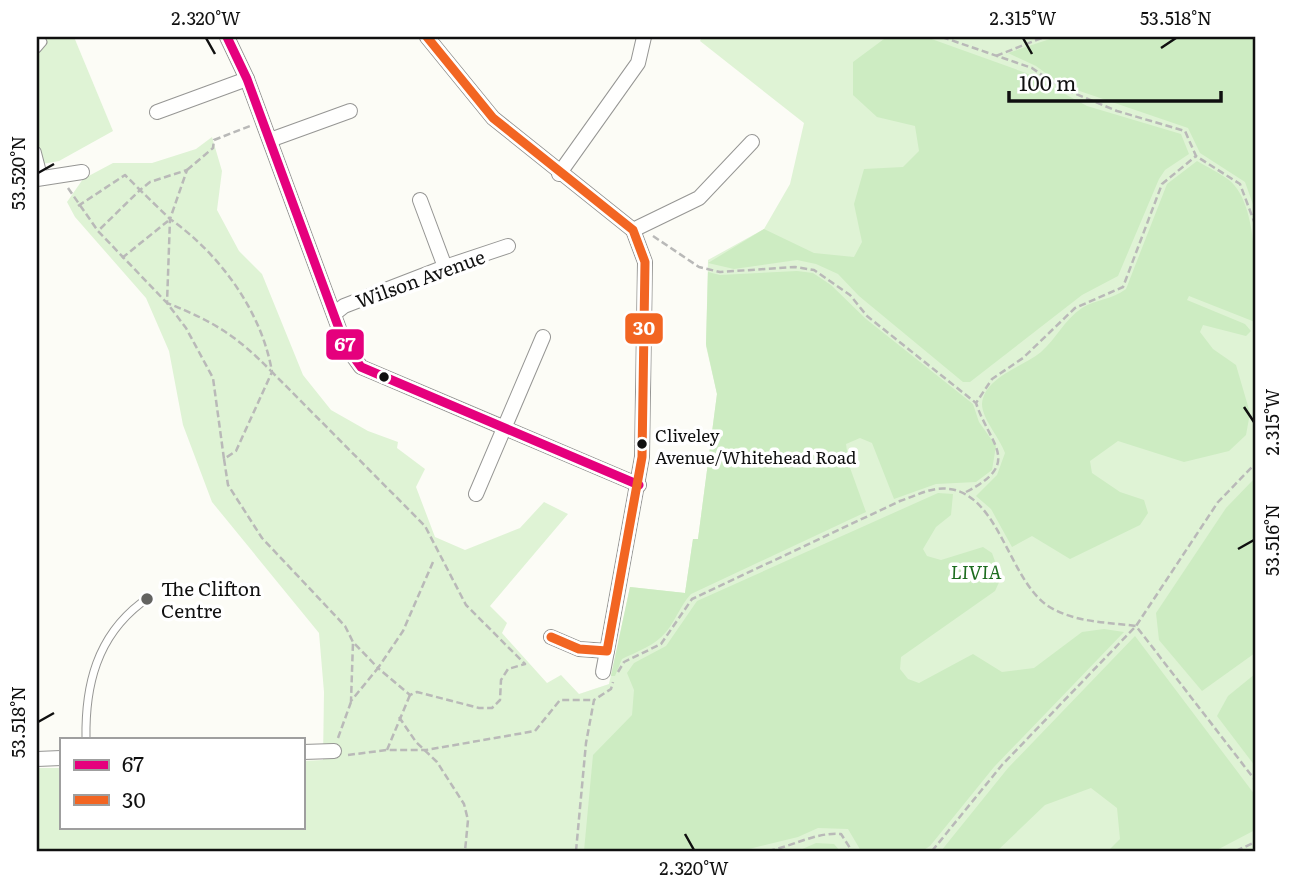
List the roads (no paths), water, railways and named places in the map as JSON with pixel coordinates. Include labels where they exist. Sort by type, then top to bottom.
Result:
[{"type":"street","points":[[227,37],[247,79],[345,345],[361,367],[639,485]]},
{"type":"street","points":[[427,37],[493,118],[559,174],[637,229],[647,272],[639,485],[607,650],[609,675]]},
{"type":"street","points":[[559,174],[638,63],[644,37]]},
{"type":"street","points":[[157,112],[247,79]]},
{"type":"street","points":[[270,140],[350,111]]},
{"type":"street","points":[[637,229],[699,198],[752,142]]},
{"type":"street","points":[[40,179],[82,172]]},
{"type":"street","points":[[420,200],[445,267]]},
{"type":"street","name":"Wilson Avenue","points":[[334,314],[344,306],[508,246]]},
{"type":"street","points":[[476,494],[543,337]]},
{"type":"street","points":[[551,637],[579,649],[607,650]]},
{"type":"street","points":[[304,752],[334,751]]},
{"type":"street","points":[[37,759],[60,758]]},
{"type":"lane","points":[[37,49],[43,42],[40,37]]},
{"type":"lane","points":[[37,151],[40,179]]},
{"type":"lane","points":[[86,738],[88,686],[101,650],[121,618],[141,603]]},
{"type":"place","name":"Cliveley Avenue/Whitehead Road","points":[[642,444]]},
{"type":"place","name":"The Clifton Centre","points":[[147,599]]},
{"type":"park label","name":"LIVIA","points":[[976,571]]}]
